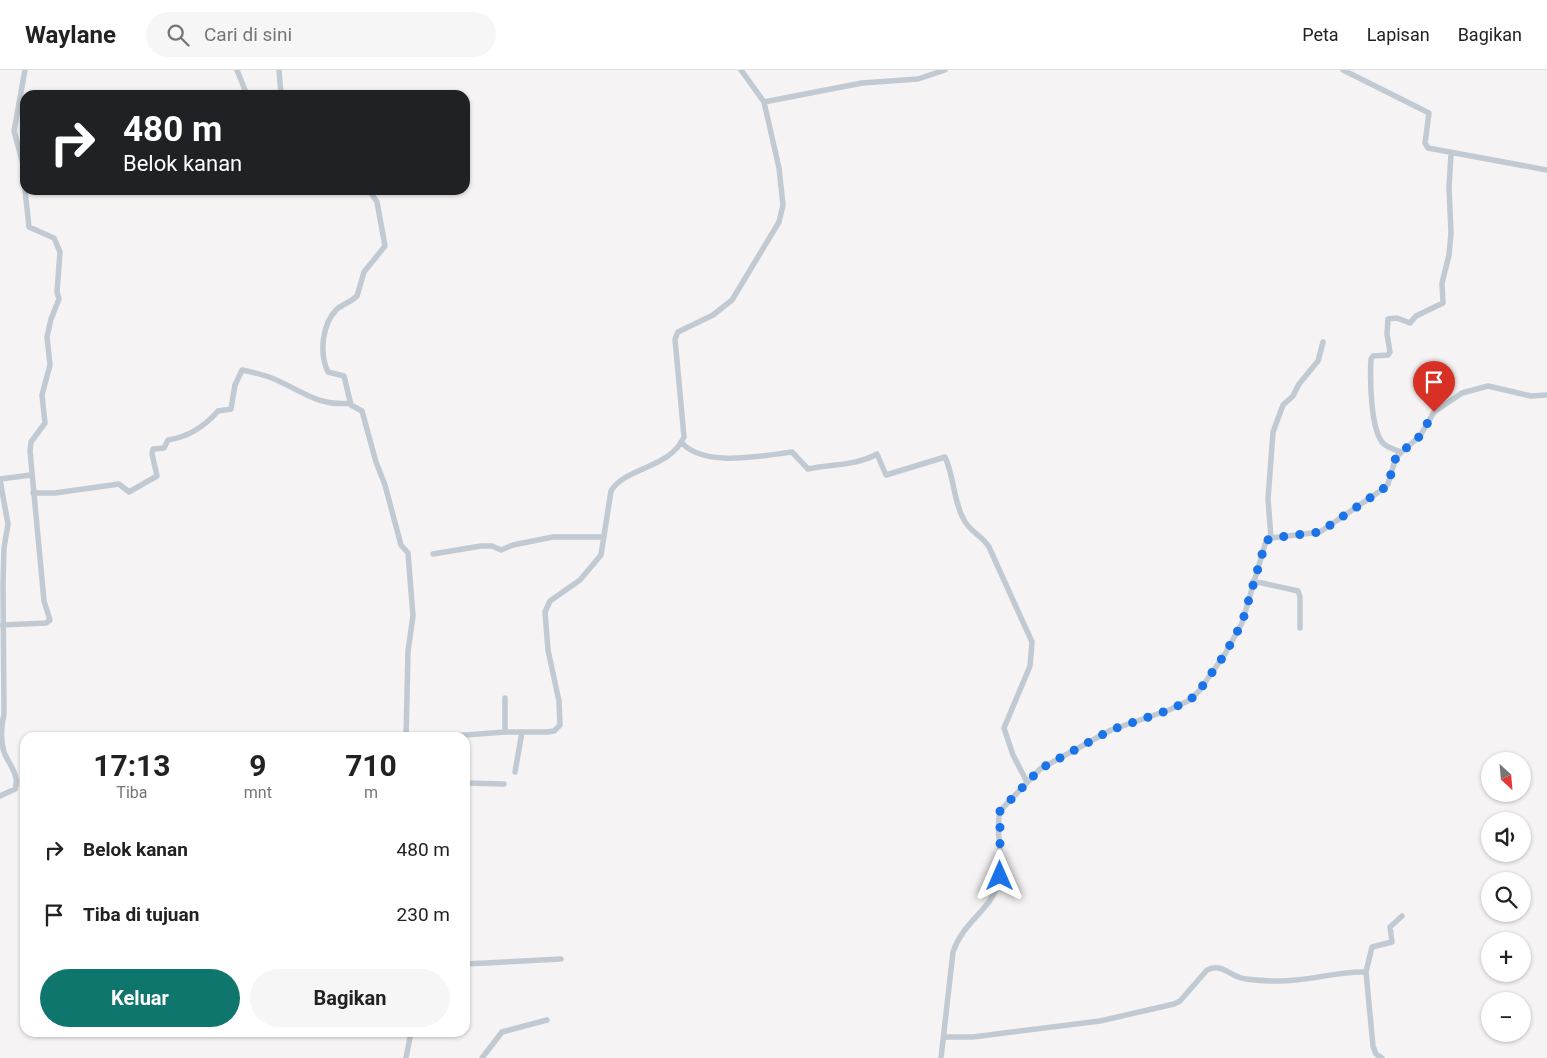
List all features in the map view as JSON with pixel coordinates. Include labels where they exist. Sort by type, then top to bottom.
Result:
[{"type":"street","points":[[21,90],[25,70]]},
{"type":"street","points":[[237,70],[245,90]]},
{"type":"street","points":[[279,70],[281,90]]},
{"type":"street","points":[[470,735],[547,732],[554,731],[560,725],[561,715],[548,650],[545,612],[550,601],[573,587],[593,567],[601,555],[611,491],[615,483],[655,464],[681,442],[684,437],[676,339],[678,332],[714,315],[732,300],[761,254],[781,214],[783,195],[779,168],[764,102],[741,70]]},
{"type":"street","points":[[764,102],[862,83],[918,79],[945,70]]},
{"type":"street","points":[[1343,70],[1424,109],[1430,118],[1425,143],[1428,148],[1451,154],[1547,170]]},
{"type":"street","points":[[20,98],[14,131],[20,153]]},
{"type":"street","points":[[1401,452],[1384,444],[1380,438],[1370,396],[1371,358],[1388,355],[1390,352],[1387,334],[1388,320],[1397,318],[1410,323],[1416,316],[1443,303],[1442,283],[1449,255],[1451,233],[1449,187],[1451,154]]},
{"type":"street","points":[[2,625],[46,623],[49,621],[44,601],[31,475],[31,442],[45,423],[42,395],[50,365],[47,337],[51,319],[59,299],[57,292],[60,252],[54,238],[29,226],[26,195]]},
{"type":"street","points":[[372,195],[376,202],[385,246],[364,272],[357,296],[341,306],[334,314],[322,341],[328,372],[345,378],[350,403],[353,408],[362,411],[376,462],[386,485],[401,543],[407,550],[413,616],[408,651],[406,732]]},
{"type":"street","points":[[1271,538],[1268,499],[1273,432],[1283,405],[1293,396],[1299,384],[1318,361],[1323,342]]},
{"type":"street","points":[[33,493],[56,493],[119,484],[129,492],[135,490],[156,476],[152,454],[153,449],[164,448],[168,440],[185,436],[212,420],[218,411],[231,409],[235,385],[242,370],[269,377],[301,391],[314,400],[331,404],[350,403]]},
{"type":"street","points":[[941,1058],[945,1037],[945,1007],[953,952],[958,937],[990,900],[999,884],[1000,811],[1040,769],[1111,730],[1169,710],[1190,700],[1199,691],[1225,654],[1242,623],[1266,541],[1271,538],[1314,535],[1386,486],[1394,463],[1401,452],[1420,436],[1434,412],[1462,393],[1474,388],[1488,386],[1530,396],[1547,395]]},
{"type":"street","points":[[681,442],[689,451],[720,458],[741,459],[792,452],[808,469],[847,464],[877,454],[886,475],[944,457],[951,470],[954,488],[964,521],[973,533],[984,539],[989,547],[1032,642],[1030,666],[1004,728],[1013,755],[1027,782]]},
{"type":"street","points":[[0,796],[15,789],[17,784],[16,776],[2,742],[5,679],[1,616],[3,557],[8,524],[0,480],[31,475]]},
{"type":"street","points":[[434,554],[481,546],[492,546],[501,550],[513,545],[553,537],[604,537]]},
{"type":"street","points":[[1253,581],[1298,591],[1300,597],[1300,628]]},
{"type":"street","points":[[505,698],[505,732]]},
{"type":"street","points":[[515,772],[522,732]]},
{"type":"street","points":[[470,783],[504,784]]},
{"type":"street","points":[[1382,1058],[1376,1054],[1373,1046],[1366,972],[1372,947],[1392,942],[1390,927],[1402,916]]},
{"type":"street","points":[[470,964],[561,959]]},
{"type":"street","points":[[945,1037],[973,1037],[1100,1021],[1174,1004],[1180,1001],[1207,970],[1213,968],[1220,967],[1238,978],[1269,980],[1294,980],[1348,971],[1366,972]]},
{"type":"street","points":[[482,1058],[502,1032],[547,1020]]},
{"type":"street","points":[[406,1058],[410,1037]]},
{"type":"route","points":[[1000,876],[998,816],[1009,801],[1040,769],[1111,730],[1169,710],[1190,700],[1199,691],[1225,654],[1242,623],[1266,541],[1271,538],[1314,535],[1347,515],[1383,489],[1388,484],[1396,457],[1420,436],[1434,412]]}]
